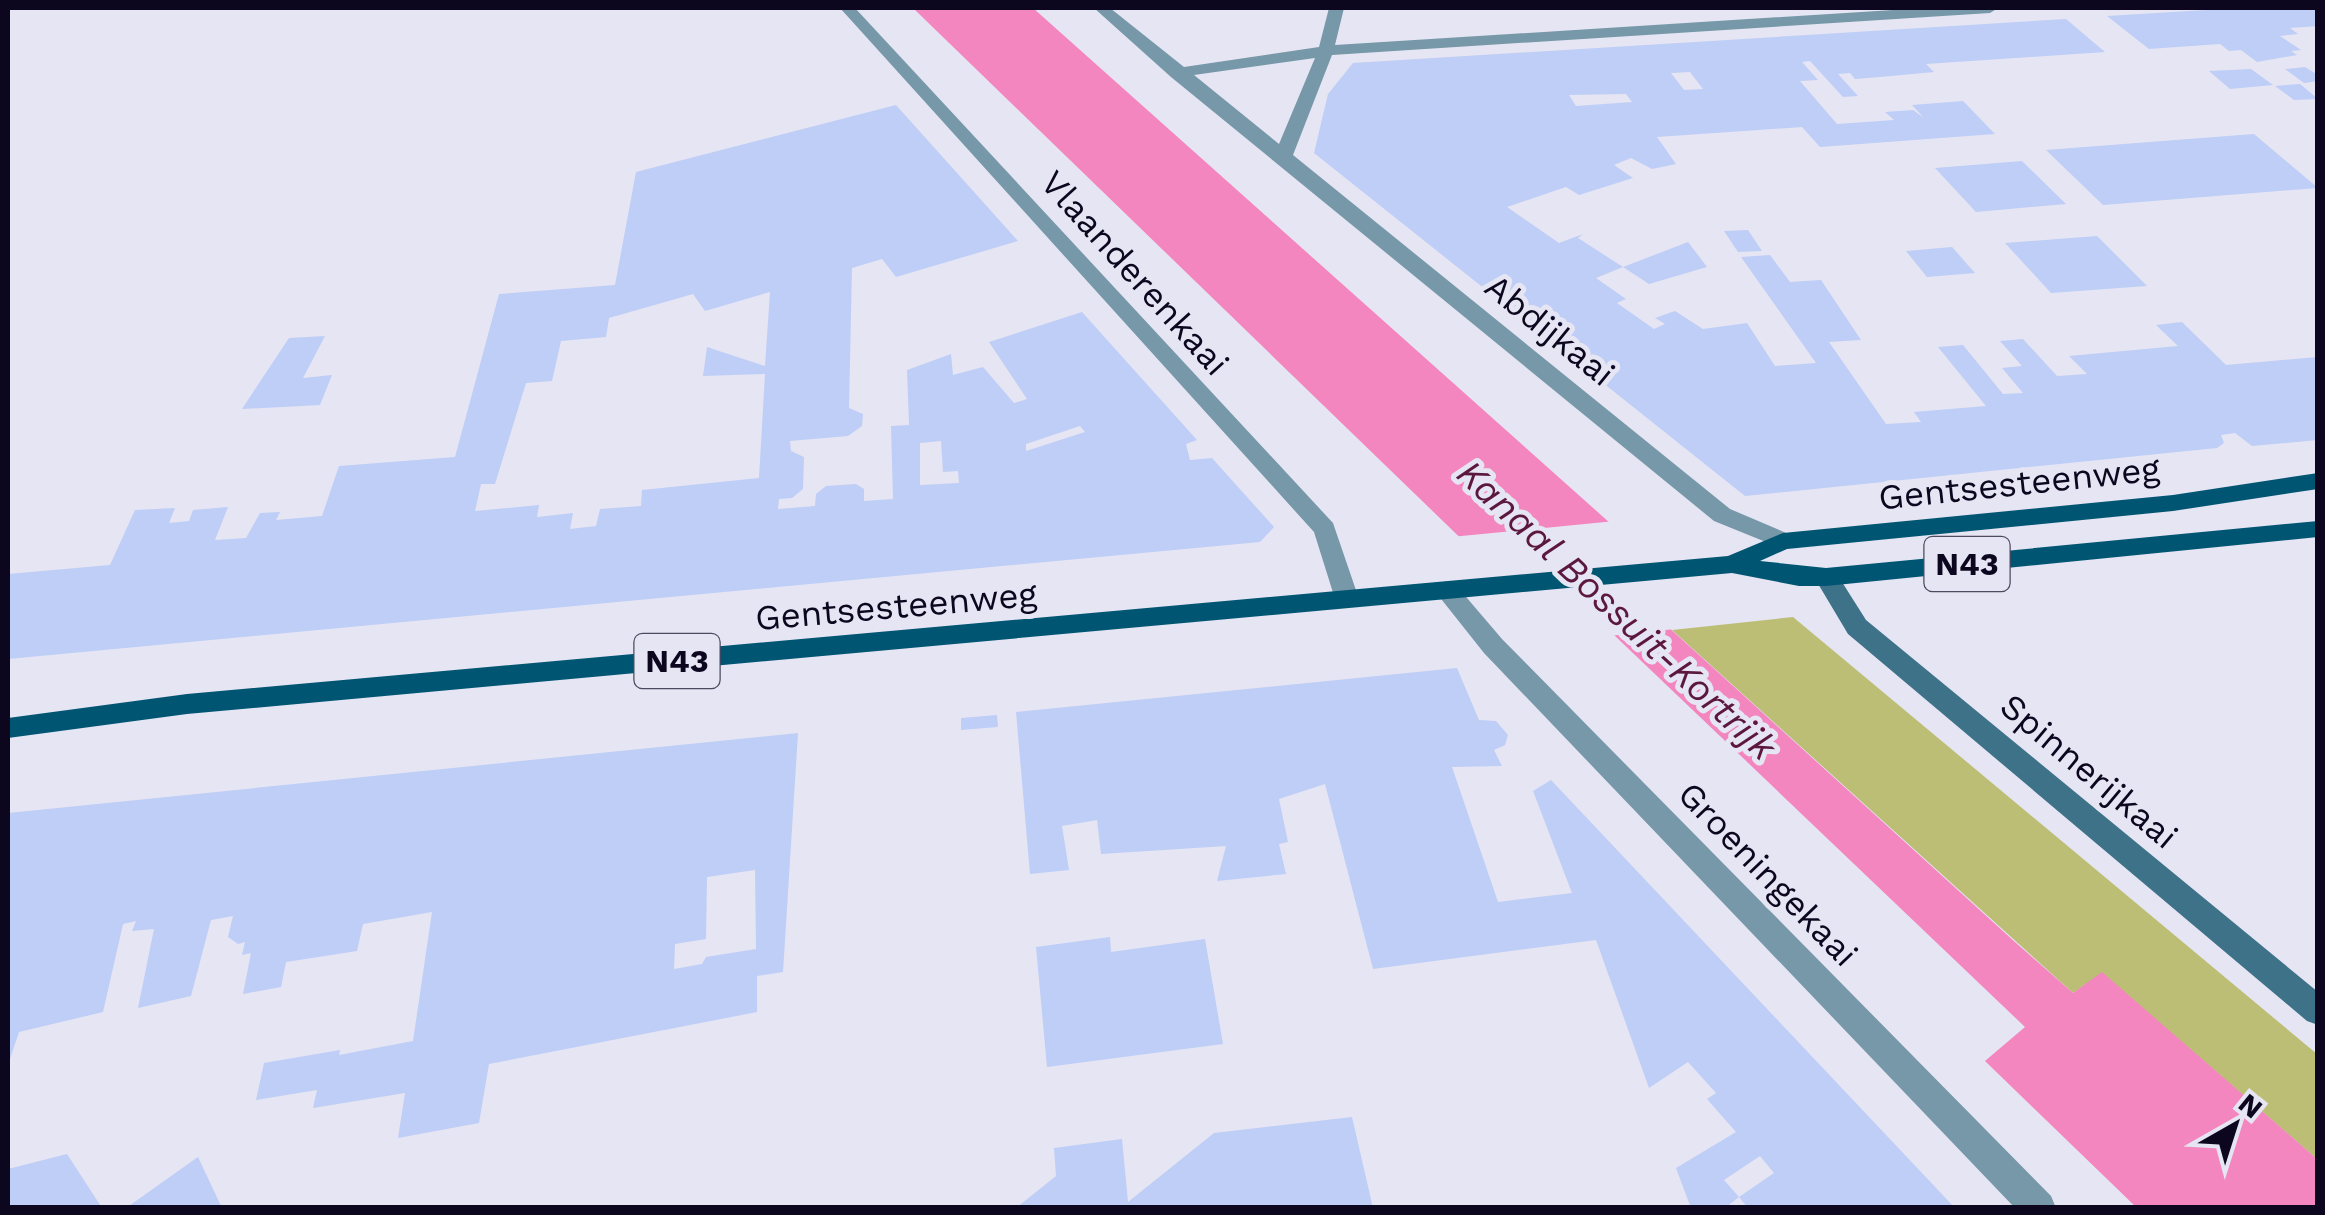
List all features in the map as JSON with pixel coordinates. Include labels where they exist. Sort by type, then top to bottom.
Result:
[{"type":"main road","name":"Gentsesteenweg","points":[[1732,564],[1783,541],[2172,503],[2318,481]]},
{"type":"main road","name":"Gentsesteenweg","points":[[8,728],[187,704],[1732,564],[1799,577],[1826,576],[2029,559],[2202,536],[2318,529]]},
{"type":"street","name":"Vlaanderenkaai","points":[[848,8],[1325,529],[1347,599]]},
{"type":"street","name":"Abdijkaai","points":[[1101,8],[1722,514],[1783,541]]},
{"type":"street","points":[[1284,155],[1326,52],[1336,8]]},
{"type":"street","points":[[1177,73],[1326,52],[1990,8]]},
{"type":"street","name":"Spinnerijkaai","points":[[1826,576],[1857,626],[2318,1011]]},
{"type":"street","name":"Groeningekaai","points":[[1454,589],[1506,660],[2039,1208]]},
{"type":"green space","points":[[1793,617],[2317,1054],[2317,1159],[2102,973],[2073,993],[1672,630]]},
{"type":"water","name":"Kanaal Bossuit-Kortrijk","points":[[913,8],[1033,8],[1629,540],[1579,546],[2015,942],[2073,993],[2102,972],[2317,1159],[2317,1207],[2136,1207],[1985,1061],[2025,1027],[1526,551],[1478,555]]},
{"type":"pier","points":[[1615,521],[1633,537],[1633,544],[1589,550],[1675,629],[1609,636],[1524,556],[1476,560],[1451,537]]},
{"type":"building","points":[[2318,8],[2318,26],[2290,28],[2298,34],[2280,36],[2301,50],[2291,51],[2297,55],[2257,62],[2241,50],[2229,51],[2220,44],[2149,49],[2107,16]]},
{"type":"building","points":[[2066,19],[2105,52],[1926,64],[1934,72],[1880,77],[1855,79],[1850,73],[1838,74],[1858,96],[1843,97],[1810,61],[1802,62],[1818,80],[1800,81],[1837,124],[1894,120],[1885,112],[1913,110],[1924,118],[1912,105],[1963,101],[1995,134],[1820,147],[1802,127],[1657,137],[1676,164],[1652,169],[1631,158],[1614,165],[1633,178],[1579,195],[1566,187],[1507,207],[1559,243],[1583,234],[1578,238],[1623,267],[1596,278],[1626,299],[1617,303],[1654,329],[1665,324],[1655,318],[1675,311],[1703,329],[1747,323],[1775,366],[1816,363],[1741,257],[1770,255],[1790,282],[1821,280],[1861,340],[1829,342],[1886,424],[1921,422],[1914,412],[1986,406],[1938,347],[1963,345],[2003,394],[2023,393],[2002,368],[2022,366],[2000,341],[2023,339],[2057,376],[2087,374],[2069,356],[2178,346],[2156,325],[2182,322],[2226,365],[2318,357],[2318,440],[2252,446],[2235,433],[2221,435],[2224,443],[2217,448],[1745,496],[1314,153],[1328,94],[1353,63]],"holes":[[[1690,72],[1703,89],[1684,90],[1671,73]],[[1626,94],[1632,102],[1576,106],[1569,95]]]},
{"type":"building","points":[[2305,67],[2318,75],[2318,81],[2304,83],[2285,69]]},
{"type":"building","points":[[2251,69],[2273,85],[2230,89],[2209,71]]},
{"type":"building","points":[[2300,84],[2318,99],[2294,100],[2275,86]]},
{"type":"building","points":[[896,105],[1018,241],[896,277],[882,259],[852,268],[849,408],[863,414],[862,426],[848,436],[790,441],[791,451],[804,457],[803,489],[792,498],[779,499],[778,509],[815,506],[816,494],[826,486],[856,484],[864,489],[864,501],[893,499],[891,426],[909,425],[907,370],[951,354],[953,375],[983,367],[1014,403],[1027,399],[989,342],[1082,312],[1197,440],[1186,444],[1190,460],[1212,458],[1274,527],[1260,542],[8,659],[8,574],[110,565],[135,510],[175,508],[169,523],[189,521],[193,510],[228,507],[215,540],[246,538],[260,513],[280,512],[276,520],[322,516],[339,466],[455,457],[499,294],[615,285],[636,172]],"holes":[[[770,292],[765,366],[707,347],[703,376],[765,374],[759,478],[642,490],[641,506],[600,509],[596,526],[570,529],[573,513],[537,517],[539,505],[475,511],[481,484],[495,484],[526,383],[552,381],[561,341],[606,337],[609,318],[693,294],[705,311]],[[1080,426],[1085,432],[1026,451],[1026,444]],[[941,441],[943,472],[958,471],[959,483],[920,485],[920,443]]]},
{"type":"building","points":[[2254,134],[2318,188],[2103,205],[2046,150]]},
{"type":"building","points":[[2022,161],[2066,204],[1976,212],[1935,168]]},
{"type":"building","points":[[1748,230],[1762,251],[1738,252],[1724,231]]},
{"type":"building","points":[[2097,236],[2147,286],[2051,293],[2005,243]]},
{"type":"building","points":[[1688,242],[1707,267],[1649,284],[1623,267]]},
{"type":"building","points":[[1952,247],[1975,273],[1927,277],[1906,251]]},
{"type":"building","points":[[325,336],[303,378],[332,375],[320,405],[242,409],[289,338]]},
{"type":"building","points":[[1457,668],[1479,720],[1496,721],[1508,735],[1505,745],[1494,750],[1502,766],[1452,767],[1498,902],[1572,893],[1533,791],[1551,780],[1955,1208],[1748,1208],[1739,1197],[1725,1208],[1691,1208],[1676,1168],[1736,1132],[1707,1099],[1716,1093],[1688,1062],[1649,1088],[1596,940],[1373,969],[1325,784],[1279,799],[1288,842],[1279,844],[1286,874],[1217,881],[1226,846],[1101,854],[1097,820],[1062,826],[1069,870],[1030,874],[1016,712]],"holes":[[[1760,1156],[1774,1173],[1739,1197],[1724,1180]]]},
{"type":"building","points":[[997,715],[998,727],[961,730],[961,718]]},
{"type":"building","points":[[798,733],[783,972],[757,976],[757,1012],[489,1064],[479,1123],[398,1138],[405,1093],[313,1108],[317,1090],[256,1100],[264,1063],[340,1050],[339,1055],[413,1041],[432,912],[363,924],[357,951],[286,962],[281,987],[243,994],[251,953],[242,955],[245,942],[238,944],[228,937],[233,916],[211,920],[191,996],[138,1008],[154,929],[132,931],[136,921],[123,924],[103,1012],[19,1032],[8,1065],[8,813]],"holes":[[[755,870],[756,949],[706,957],[702,964],[674,969],[675,944],[706,939],[707,877]]]},
{"type":"building","points":[[1110,937],[1111,952],[1205,939],[1223,1044],[1047,1067],[1036,947]]},
{"type":"building","points":[[1352,1117],[1373,1208],[1016,1208],[1056,1176],[1054,1148],[1122,1139],[1128,1202],[1214,1133]]},
{"type":"building","points":[[67,1154],[102,1208],[8,1208],[8,1169]]},
{"type":"building","points":[[198,1157],[222,1208],[126,1208]]}]
